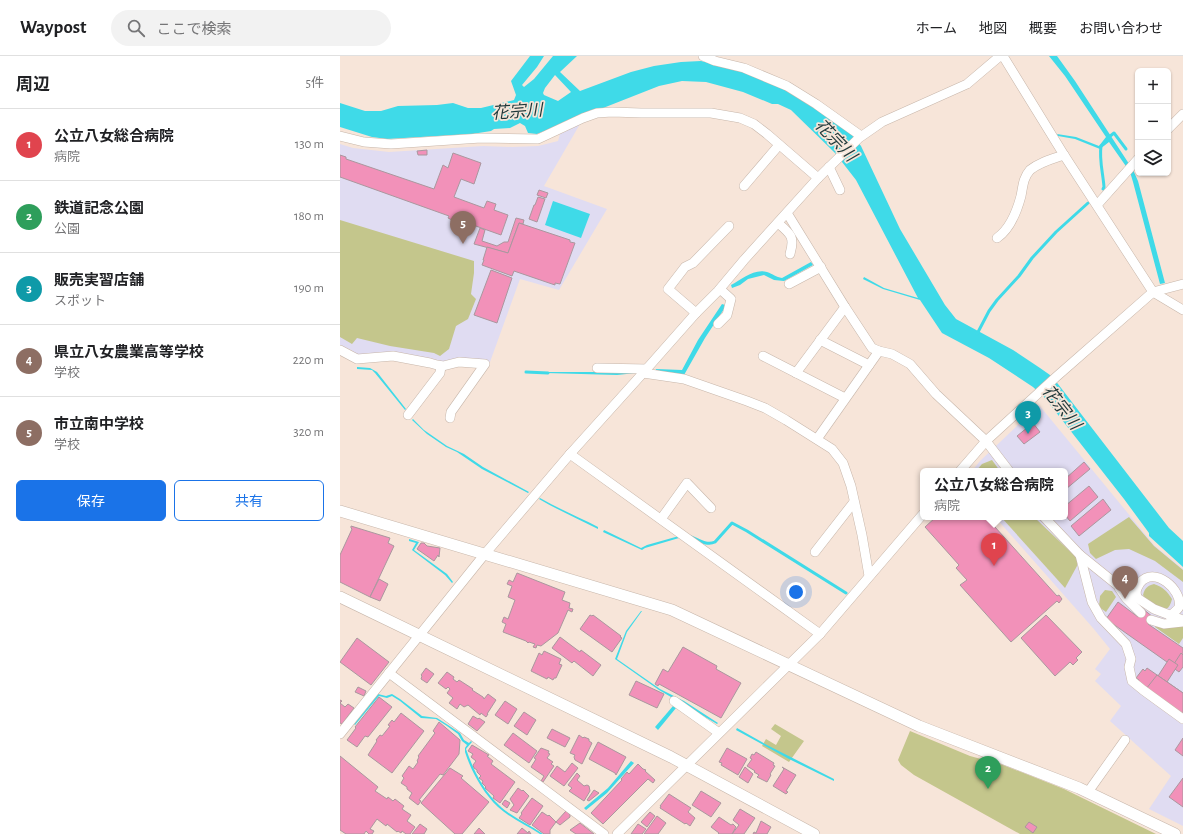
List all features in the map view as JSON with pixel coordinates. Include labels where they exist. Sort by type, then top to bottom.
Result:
[{"type":"street","points":[[703,56],[744,68],[787,86],[816,104],[860,137]]},
{"type":"street","points":[[340,734],[484,555],[570,454],[696,313],[720,289],[744,260],[818,178],[860,137],[882,122],[967,84],[1002,56],[1153,292],[1183,310]]},
{"type":"street","points":[[340,136],[364,142],[391,144],[481,138],[538,138],[597,113],[712,113],[740,118],[754,124],[818,178]]},
{"type":"street","points":[[1171,126],[1183,114]]},
{"type":"street","points":[[744,186],[779,145]]},
{"type":"street","points":[[997,238],[1004,234],[1012,220],[1020,197],[1024,178],[1031,170],[1042,162],[1064,155]]},
{"type":"street","points":[[1097,205],[1132,165]]},
{"type":"street","points":[[829,167],[840,190]]},
{"type":"street","points":[[787,213],[872,348],[878,352],[892,354],[910,364],[936,394],[986,441],[1007,468]]},
{"type":"street","points":[[778,223],[790,234],[794,242],[790,254]]},
{"type":"street","points":[[696,313],[668,290],[684,267],[693,263],[729,226]]},
{"type":"street","points":[[789,284],[821,267]]},
{"type":"street","points":[[963,468],[986,441],[1153,292],[1183,284]]},
{"type":"street","points":[[718,324],[727,315],[731,298],[720,289]]},
{"type":"street","points":[[796,373],[845,307]]},
{"type":"street","points":[[820,340],[869,365]]},
{"type":"street","points":[[340,350],[357,359],[393,356],[430,362],[441,366],[459,362],[485,364],[451,412],[450,418]]},
{"type":"street","points":[[817,438],[878,352]]},
{"type":"street","points":[[763,356],[845,398]]},
{"type":"street","points":[[408,415],[440,373],[441,366]]},
{"type":"street","points":[[597,368],[645,371],[684,379],[765,408],[817,438],[832,449],[843,463],[851,486],[869,576]]},
{"type":"street","points":[[570,454],[820,634]]},
{"type":"street","points":[[661,519],[688,483],[711,508]]},
{"type":"street","points":[[815,552],[854,502]]},
{"type":"street","points":[[340,511],[672,610],[919,726],[1088,792],[1175,834]]},
{"type":"street","points":[[617,834],[820,634],[920,517]]},
{"type":"street","points":[[1047,520],[1080,555],[1116,584],[1154,609],[1183,621]]},
{"type":"street","points":[[1080,555],[1092,602],[1101,618],[1126,644],[1132,659],[1129,667],[1132,681],[1183,719]]},
{"type":"street","points":[[1137,598],[1137,588],[1143,580],[1149,576],[1167,581],[1175,588],[1181,599],[1179,608],[1170,616]]},
{"type":"street","points":[[1116,584],[1126,598],[1141,613]]},
{"type":"street","points":[[340,597],[420,634],[687,765],[814,834]]},
{"type":"street","points":[[1151,620],[1164,624],[1183,621]]},
{"type":"street","points":[[389,673],[604,834]]},
{"type":"street","points":[[674,701],[719,733]]},
{"type":"street","points":[[1088,792],[1125,740]]},
{"type":"shaded area","points":[[580,124],[544,186],[607,209],[559,290],[520,279],[490,362],[458,359],[439,362],[433,360],[432,358],[355,354],[351,350],[340,345],[340,144],[353,148],[389,152],[483,146],[538,146],[558,141],[560,134]]},
{"type":"shaded area","points":[[1039,405],[1154,545],[1183,569],[1183,826],[1149,809],[1171,776],[1110,721],[1121,706],[1095,681],[1101,674],[1095,669],[1110,649],[998,520],[1068,520],[1068,468],[974,468]]},
{"type":"green space","points":[[340,220],[474,261],[471,294],[476,299],[468,319],[456,326],[449,349],[440,356],[434,353],[390,346],[357,338],[352,344],[340,337]]},
{"type":"green space","points":[[992,460],[998,468],[979,468],[982,464]]},
{"type":"green space","points":[[1129,517],[1154,546],[1183,570],[1183,582],[1155,561],[1129,549],[1115,550],[1096,559],[1090,553],[1088,544]]},
{"type":"green space","points":[[1004,520],[1037,520],[1077,558],[1077,566],[1065,588]]},
{"type":"green space","points":[[1154,584],[1160,586],[1172,599],[1168,608],[1164,609],[1150,602],[1143,595],[1147,588]]},
{"type":"green space","points":[[1105,590],[1112,591],[1116,597],[1106,612],[1099,607],[1100,596]]},
{"type":"green space","points":[[1156,625],[1170,628],[1181,625],[1183,626],[1183,638],[1179,644],[1155,627]]},
{"type":"green space","points":[[775,724],[804,741],[789,762],[762,746],[766,739],[776,745],[781,736],[771,729]]},
{"type":"green space","points":[[910,731],[970,756],[1003,765],[1064,789],[1156,834],[1020,834],[914,775],[901,765],[898,760]]},
{"type":"water","name":"花宗川","points":[[530,56],[544,56],[522,85],[524,87],[534,79],[553,56],[577,56],[560,72],[580,91],[631,72],[654,66],[701,61],[747,72],[796,95],[851,134],[861,146],[900,229],[945,305],[956,319],[1013,350],[1050,375],[1169,528],[1183,541],[1183,567],[1149,536],[1149,533],[1124,499],[1044,397],[1033,387],[989,358],[942,333],[920,300],[883,289],[863,279],[864,277],[884,288],[918,298],[856,180],[835,153],[791,110],[743,92],[706,82],[682,81],[659,86],[537,134],[528,133],[525,126],[520,123],[510,128],[494,129],[491,131],[472,134],[387,139],[372,137],[340,127],[340,103],[365,111],[381,111],[398,106],[453,103],[468,108],[481,108],[514,100],[516,95],[511,81]],"holes":[[[555,75],[571,92],[558,101],[544,95],[543,93]]]},
{"type":"water","points":[[1049,56],[1057,56],[1133,170],[1138,181],[1165,283],[1160,284],[1130,172],[1109,142],[1100,149],[1075,139],[1058,136],[1057,134],[1076,137],[1099,146],[1106,137],[1065,76]]},
{"type":"water","points":[[553,201],[590,214],[581,238],[545,225]]},
{"type":"water","points":[[811,262],[813,265],[784,281],[774,280],[764,275],[748,279],[740,285],[732,288],[731,285],[748,275],[762,271],[782,278]]},
{"type":"water","points":[[722,304],[725,305],[724,309],[705,338],[684,375],[655,373],[656,369],[682,370],[698,340]]},
{"type":"water","points":[[357,367],[370,368],[377,372],[406,409],[405,410],[372,370],[357,369]]},
{"type":"water","points":[[545,372],[636,372],[636,373],[617,375]]},
{"type":"water","points":[[413,419],[424,430],[447,446],[464,454],[483,467],[529,492],[528,493],[482,469],[457,452],[446,447],[427,434],[412,420]]},
{"type":"water","points":[[540,498],[598,527],[598,529],[553,507],[539,499]]},
{"type":"water","points":[[604,530],[641,548],[679,536],[679,538],[642,550],[603,532]]},
{"type":"water","points":[[409,539],[419,542],[414,550],[447,574],[453,582],[452,583],[445,575],[412,550],[416,543],[409,541]]},
{"type":"water","points":[[641,611],[627,632],[617,659],[660,689],[684,701],[718,723],[717,724],[659,690],[615,659],[626,631]]},
{"type":"water","points":[[378,694],[386,696],[392,694],[422,716],[437,718],[460,733],[464,740],[469,743],[471,741],[472,742],[466,749],[475,772],[488,793],[504,809],[543,834],[540,834],[513,818],[498,807],[478,781],[471,767],[465,752],[467,745],[462,741],[458,734],[436,719],[421,718],[392,696],[387,698],[379,696],[355,725],[354,724]]},
{"type":"water","points":[[673,706],[676,708],[658,730],[655,727]]},
{"type":"water","points":[[737,728],[834,779],[834,781],[789,759],[736,730]]},
{"type":"water","points":[[631,761],[634,763],[607,793],[586,810],[584,808],[608,788]]},
{"type":"building","points":[[427,150],[427,155],[418,155],[417,151]]},
{"type":"building","points":[[453,153],[481,163],[474,184],[461,179],[454,197],[484,208],[487,201],[496,204],[494,210],[508,215],[501,235],[473,225],[470,231],[456,226],[458,220],[455,219],[454,221],[448,218],[449,216],[340,177],[340,155],[346,157],[346,159],[434,189],[443,165],[448,168]]},
{"type":"building","points":[[539,190],[548,193],[546,198],[537,195]]},
{"type":"building","points":[[538,197],[545,199],[537,222],[529,219]]},
{"type":"building","points":[[516,218],[524,220],[523,224],[519,223],[508,253],[474,244],[480,228],[485,230],[482,241],[497,246],[504,242],[508,242]]},
{"type":"building","points":[[519,223],[575,243],[560,284],[555,283],[555,285],[514,271],[512,276],[482,265],[487,247],[508,253]]},
{"type":"building","points":[[491,270],[512,278],[497,323],[474,315]]},
{"type":"building","points":[[1033,423],[1040,432],[1024,444],[1017,436]]},
{"type":"building","points":[[1084,462],[1090,469],[1068,487],[1068,476]]},
{"type":"building","points":[[1089,486],[1098,497],[1070,521],[1068,519],[1068,504]]},
{"type":"building","points":[[1103,499],[1111,510],[1079,536],[1071,526]]},
{"type":"building","points":[[933,520],[989,520],[1057,596],[1059,595],[1062,599],[1059,603],[1057,601],[1011,642],[960,585],[967,580],[956,568],[959,565],[925,527]]},
{"type":"building","points":[[351,526],[390,538],[388,543],[394,546],[370,597],[340,582],[340,555],[352,529]]},
{"type":"building","points":[[421,543],[424,543],[427,546],[440,548],[439,557],[438,555],[434,561],[417,549]]},
{"type":"building","points":[[517,573],[565,592],[562,600],[570,603],[569,608],[573,609],[572,612],[568,610],[558,633],[541,646],[537,645],[536,648],[533,647],[535,644],[528,643],[503,632],[506,624],[502,622],[504,617],[508,619],[515,600],[508,597],[512,586],[507,584],[509,580],[513,582]]},
{"type":"building","points":[[379,579],[388,584],[380,601],[370,597]]},
{"type":"building","points":[[1118,602],[1138,617],[1143,609],[1153,617],[1148,624],[1183,648],[1183,655],[1174,667],[1106,619]]},
{"type":"building","points":[[590,615],[593,615],[621,636],[620,637],[622,638],[612,652],[580,629]]},
{"type":"building","points":[[1046,615],[1082,652],[1076,658],[1078,660],[1073,665],[1070,662],[1055,676],[1021,638]]},
{"type":"building","points":[[560,637],[601,665],[593,676],[574,661],[572,663],[552,648]]},
{"type":"building","points":[[357,638],[389,662],[371,685],[340,662]]},
{"type":"building","points":[[683,647],[717,666],[716,669],[741,683],[721,718],[659,684],[658,686],[655,684],[663,669],[668,672]]},
{"type":"building","points":[[544,651],[561,659],[559,664],[562,665],[556,678],[553,680],[548,677],[547,679],[531,671],[539,653],[542,655]]},
{"type":"building","points":[[1181,653],[1183,655],[1183,667],[1179,672],[1172,667]]},
{"type":"building","points":[[1169,659],[1178,665],[1167,682],[1158,676]]},
{"type":"building","points":[[426,668],[434,674],[427,683],[421,679],[421,675]]},
{"type":"building","points":[[1147,668],[1183,693],[1183,715],[1137,683],[1139,680],[1136,678],[1143,669],[1145,671]]},
{"type":"building","points":[[447,672],[454,677],[453,679],[457,682],[459,680],[473,689],[472,690],[484,699],[488,694],[496,700],[486,717],[481,713],[480,715],[468,705],[464,707],[460,704],[457,709],[449,703],[453,698],[447,693],[450,689],[448,687],[446,689],[438,683]]},
{"type":"building","points":[[1157,675],[1183,693],[1183,715],[1146,689]]},
{"type":"building","points":[[636,681],[664,694],[657,708],[629,695]]},
{"type":"building","points":[[358,687],[366,691],[364,696],[355,692]]},
{"type":"building","points":[[379,697],[392,707],[368,737],[365,736],[357,747],[347,740],[356,728],[355,727]]},
{"type":"building","points":[[505,701],[517,709],[508,724],[495,715]]},
{"type":"building","points":[[340,703],[345,707],[348,704],[354,708],[342,724],[340,723]]},
{"type":"building","points":[[524,712],[536,720],[527,735],[514,726]]},
{"type":"building","points":[[401,713],[424,731],[392,773],[368,755],[377,741],[376,740],[380,735],[382,736],[390,726],[388,725],[392,720],[394,722]]},
{"type":"building","points":[[473,716],[485,722],[477,731],[468,724]]},
{"type":"building","points":[[439,722],[460,740],[459,754],[443,775],[440,774],[419,800],[421,801],[418,805],[409,798],[412,793],[401,783],[404,778],[402,776],[409,766],[413,769],[418,762],[418,756],[435,733],[433,731]]},
{"type":"building","points":[[552,729],[570,738],[565,747],[547,738]]},
{"type":"building","points":[[513,733],[537,751],[529,763],[504,745]]},
{"type":"building","points":[[579,735],[583,738],[589,739],[592,743],[582,764],[575,760],[575,755],[570,753]]},
{"type":"building","points":[[1183,738],[1183,756],[1175,750]]},
{"type":"building","points":[[598,742],[626,757],[616,775],[615,773],[589,759]]},
{"type":"building","points":[[472,745],[489,755],[487,756],[493,761],[491,764],[515,782],[500,803],[493,798],[494,796],[485,788],[486,787],[482,783],[483,781],[479,778],[481,776],[474,768],[473,765],[476,761],[471,757],[473,754],[468,751]]},
{"type":"building","points":[[541,748],[549,751],[548,753],[550,754],[547,758],[553,762],[551,764],[554,766],[543,782],[541,781],[544,776],[531,767],[536,759],[534,758]]},
{"type":"building","points":[[727,748],[747,759],[738,775],[721,765],[722,763],[719,762]]},
{"type":"building","points":[[756,752],[774,763],[773,765],[775,766],[767,782],[757,777],[759,775],[747,766],[752,759],[750,758],[752,754],[754,755]]},
{"type":"building","points":[[340,756],[378,787],[375,791],[387,799],[388,797],[393,801],[395,799],[404,806],[402,809],[411,815],[407,821],[415,827],[410,834],[406,834],[402,831],[401,833],[398,831],[397,832],[387,824],[386,826],[377,819],[370,829],[374,831],[372,834],[369,834],[366,831],[364,834],[346,834],[340,830]]},
{"type":"building","points":[[572,763],[578,768],[564,786],[550,776],[557,766],[565,772]]},
{"type":"building","points":[[638,764],[655,780],[653,783],[648,779],[603,824],[591,813],[622,780],[621,779],[627,772],[629,774]]},
{"type":"building","points":[[745,767],[753,774],[748,783],[739,777]]},
{"type":"building","points":[[782,767],[796,775],[786,791],[788,792],[786,794],[773,786],[784,769]]},
{"type":"building","points":[[450,768],[463,776],[461,778],[489,802],[462,834],[455,834],[421,803]]},
{"type":"building","points":[[577,773],[580,776],[577,780],[584,786],[589,786],[590,791],[584,801],[569,791],[572,788],[568,785]]},
{"type":"building","points":[[1183,778],[1183,807],[1169,797]]},
{"type":"building","points":[[518,788],[522,791],[523,790],[529,796],[517,813],[510,810],[514,805],[510,799]]},
{"type":"building","points":[[594,790],[599,793],[589,801],[587,800]]},
{"type":"building","points":[[701,791],[721,803],[711,817],[692,805]]},
{"type":"building","points":[[669,794],[691,808],[688,812],[695,818],[690,826],[660,808]]},
{"type":"building","points":[[532,798],[543,806],[530,825],[519,818]]},
{"type":"building","points":[[505,800],[510,803],[507,808],[502,804]]},
{"type":"building","points":[[740,809],[755,818],[744,834],[732,834],[739,825],[733,820]]},
{"type":"building","points":[[566,811],[570,817],[560,825],[556,822]]},
{"type":"building","points":[[542,812],[548,816],[549,815],[556,822],[550,830],[550,834],[544,834],[532,825]]},
{"type":"building","points":[[650,812],[655,816],[647,827],[641,822]]},
{"type":"building","points":[[657,816],[666,823],[658,834],[644,834]]},
{"type":"building","points":[[719,817],[736,827],[732,834],[718,834],[719,833],[711,827]]},
{"type":"building","points":[[761,821],[771,827],[767,834],[753,834],[754,832],[756,833]]},
{"type":"building","points":[[1029,822],[1037,827],[1033,833],[1025,827]]},
{"type":"building","points":[[580,823],[594,834],[576,834],[570,830]]},
{"type":"building","points":[[420,824],[427,829],[424,834],[412,834]]},
{"type":"building","points":[[638,824],[646,829],[642,834],[631,834]]},
{"type":"building","points":[[479,828],[485,834],[474,834]]},
{"type":"building","points":[[522,828],[528,833],[529,831],[531,834],[517,834]]},
{"type":"waterway","points":[[1109,137],[1114,133],[1126,149]]},
{"type":"waterway","points":[[1101,146],[1103,189]]},
{"type":"waterway","points":[[977,334],[989,311],[1019,276],[1032,258],[1056,232],[1088,203]]},
{"type":"waterway","points":[[526,372],[548,373]]},
{"type":"waterway","points":[[691,537],[703,542],[715,542],[732,523],[846,593]]},
{"type":"place","name":"市立南中学校","points":[[463,244]]},
{"type":"place","name":"販売実習店舗","points":[[1028,434]]},
{"type":"place","name":"公立八女総合病院","points":[[994,566]]},
{"type":"place","name":"県立八女農業高等学校","points":[[1125,599]]},
{"type":"place","name":"鉄道記念公園","points":[[988,789]]}]
